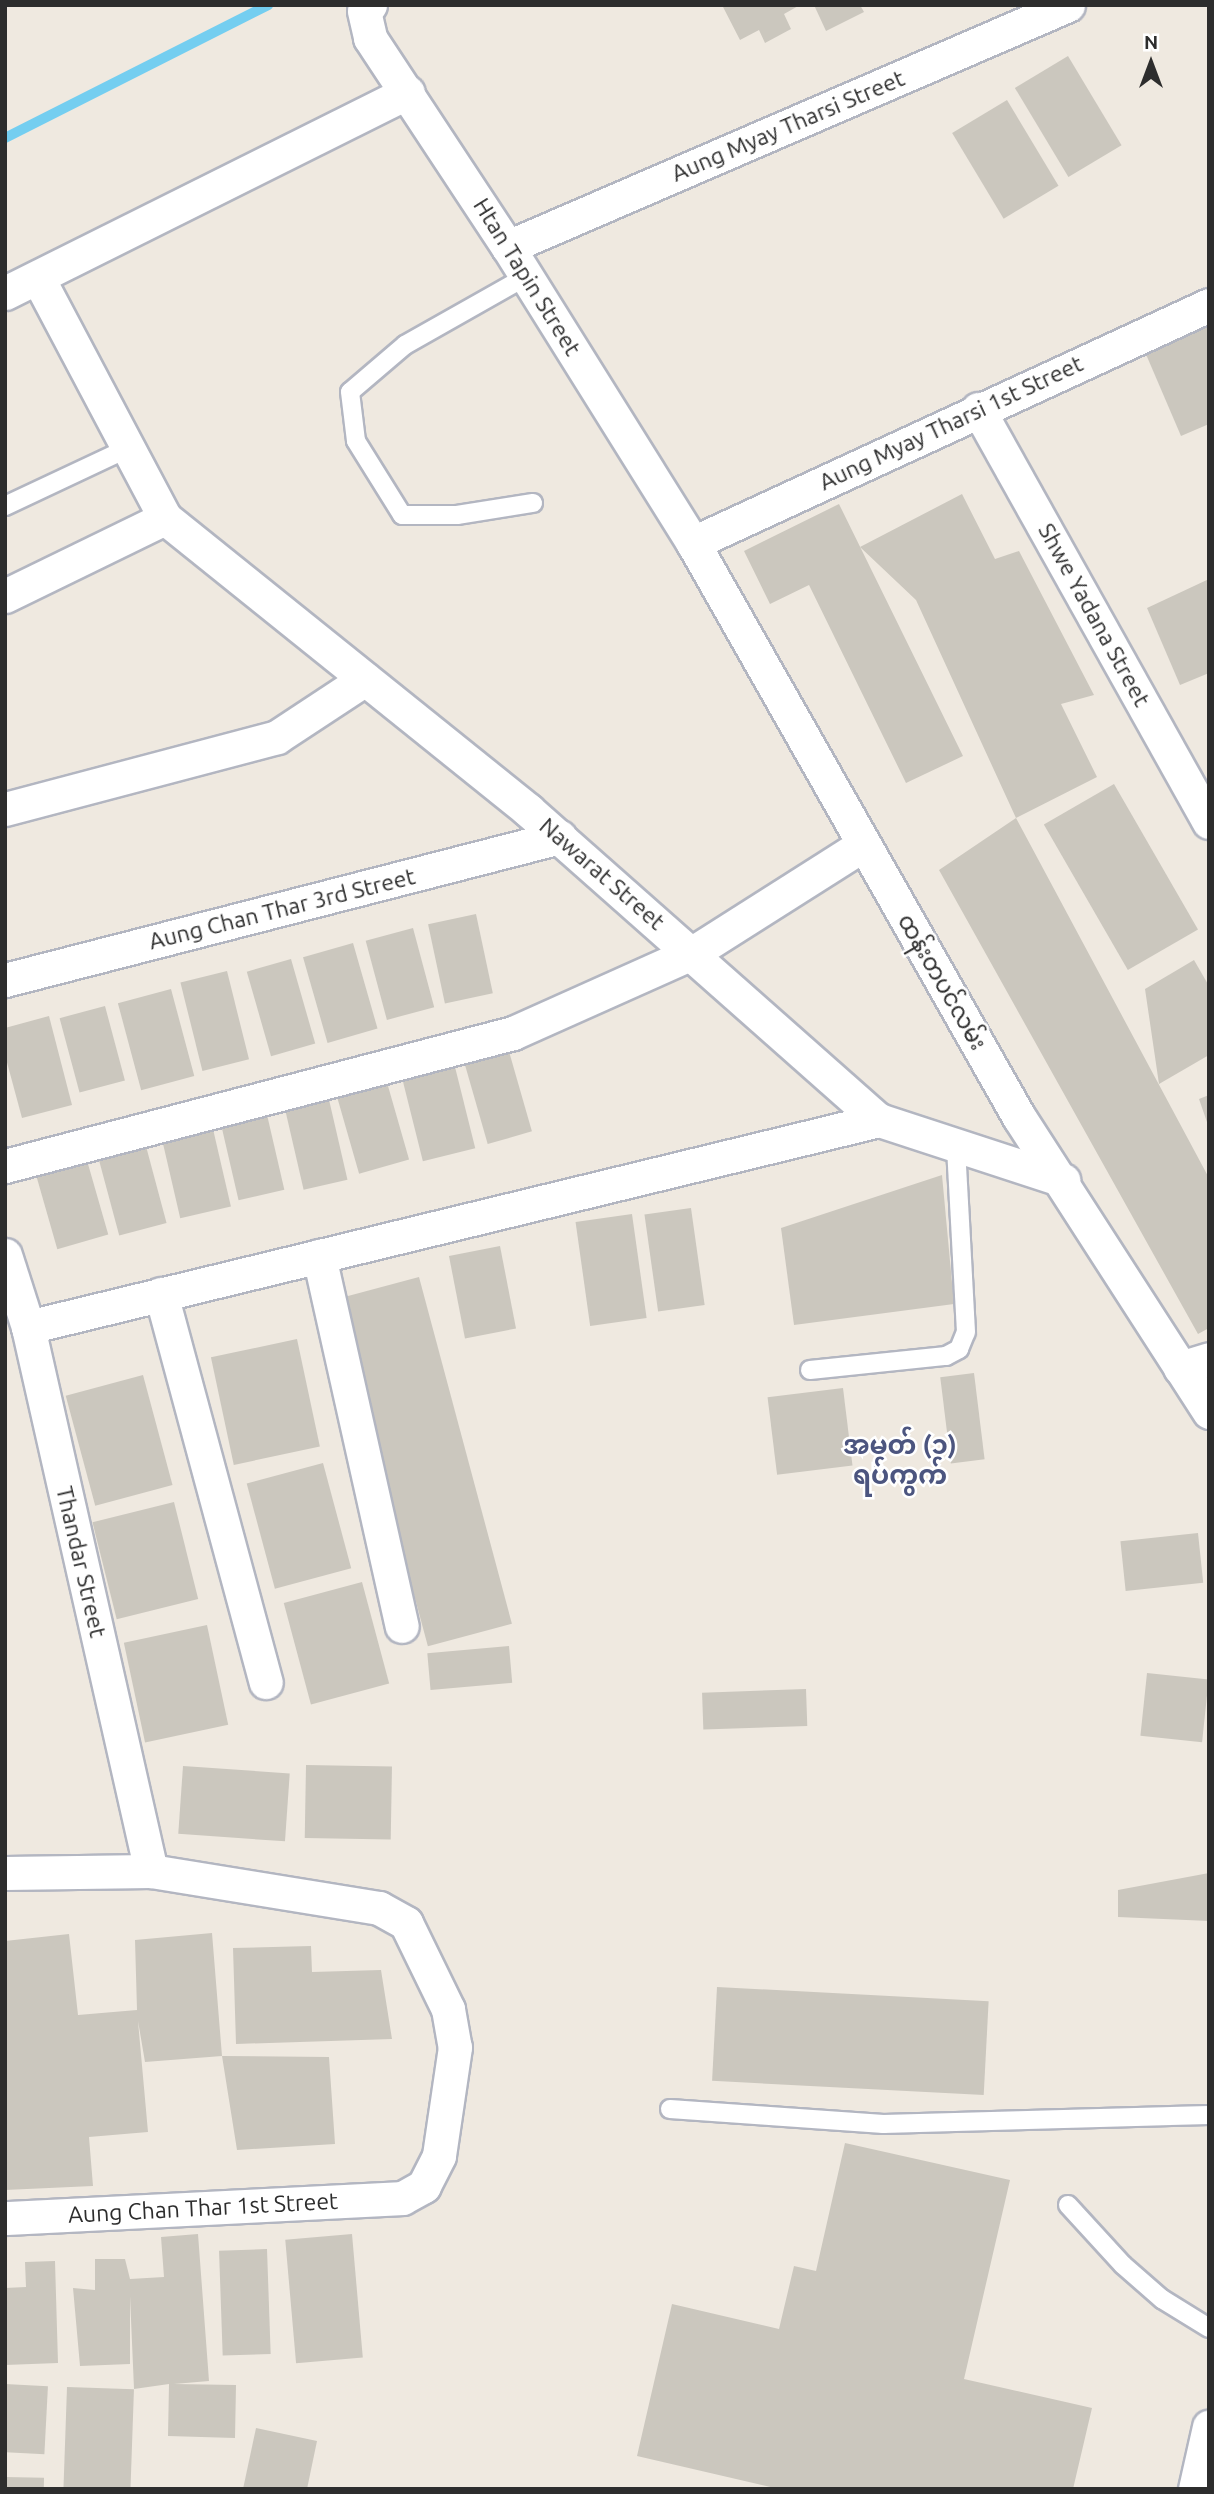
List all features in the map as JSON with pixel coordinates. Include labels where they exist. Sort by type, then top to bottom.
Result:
[{"type":"street","name":"Aung Myay Tharsi Street","points":[[509,247],[1068,5]]},
{"type":"street","name":"Htan Tapin Street","points":[[367,8],[370,38],[509,247],[693,543]]},
{"type":"street","points":[[5,293],[408,92]]},
{"type":"street","points":[[5,596],[165,518],[38,278]]},
{"type":"street","name":"Aung Myay Tharsi 1st Street","points":[[693,543],[978,409],[1209,305]]},
{"type":"street","name":"Shwe Yadana Street","points":[[978,409],[1209,822]]},
{"type":"street","name":"Nawarat Street","points":[[165,518],[560,837],[694,952],[879,1120],[1063,1180]]},
{"type":"street","name":"ထန်းတပင်လမ်း","points":[[693,543],[1019,1117],[1194,1363],[1209,1412]]},
{"type":"street","points":[[5,808],[277,737],[365,679]]},
{"type":"street","name":"Aung Chan Thar 3rd Street","points":[[5,980],[560,837]]},
{"type":"street","points":[[5,1166],[513,1032],[694,952],[864,844]]},
{"type":"street","points":[[28,1327],[879,1120]]},
{"type":"street","name":"Thandar Street","points":[[5,1255],[28,1327],[151,1871]]},
{"type":"street","points":[[319,1256],[402,1626]]},
{"type":"street","points":[[161,1294],[266,1682]]},
{"type":"street","points":[[5,1873],[151,1871]]},
{"type":"street","name":"Aung Chan Thar 1st Street","points":[[5,2218],[402,2198],[424,2186],[439,2156],[455,2047],[447,2008],[406,1923],[379,1908],[151,1871]]},
{"type":"street","points":[[1195,2489],[1209,2427]]},
{"type":"lane","points":[[527,276],[405,345],[350,392],[356,441],[402,515],[457,515],[533,503]]},
{"type":"lane","points":[[5,506],[128,448]]},
{"type":"lane","points":[[810,1370],[946,1356],[959,1349],[966,1332],[956,1145]]},
{"type":"lane","points":[[670,2109],[883,2124],[1209,2115]]},
{"type":"lane","points":[[1068,2205],[1123,2265],[1163,2299],[1209,2328]]},
{"type":"building","points":[[722,5],[800,5],[784,14],[791,29],[765,43],[759,30],[740,40]]},
{"type":"building","points":[[814,5],[860,5],[864,12],[826,31]]},
{"type":"building","points":[[1068,56],[1122,145],[1068,177],[1015,88]]},
{"type":"building","points":[[1007,100],[1059,186],[1004,219],[952,133]]},
{"type":"building","points":[[1209,326],[1209,424],[1181,436],[1145,352]]},
{"type":"building","points":[[962,494],[995,559],[1019,551],[1094,695],[1061,704],[1097,777],[1016,818],[916,600],[860,547]]},
{"type":"building","points":[[839,504],[963,756],[906,783],[809,585],[770,604],[744,551]]},
{"type":"building","points":[[1209,579],[1209,673],[1180,685],[1147,608]]},
{"type":"building","points":[[1114,784],[1198,929],[1128,970],[1044,824]]},
{"type":"building","points":[[1016,818],[1209,1178],[1209,1328],[1198,1334],[939,870]]},
{"type":"building","points":[[476,914],[493,993],[445,1003],[428,924]]},
{"type":"building","points":[[413,928],[434,1007],[387,1020],[366,941]]},
{"type":"building","points":[[353,943],[378,1029],[328,1043],[303,957]]},
{"type":"building","points":[[291,959],[315,1044],[271,1056],[247,972]]},
{"type":"building","points":[[1194,960],[1209,986],[1209,1055],[1159,1084],[1145,989]]},
{"type":"building","points":[[227,971],[249,1059],[202,1071],[180,983]]},
{"type":"building","points":[[171,989],[194,1076],[141,1090],[118,1003]]},
{"type":"building","points":[[105,1006],[125,1080],[80,1093],[60,1018]]},
{"type":"building","points":[[49,1016],[72,1105],[22,1118],[5,1055],[5,1028]]},
{"type":"building","points":[[506,1041],[532,1131],[488,1144],[462,1054]]},
{"type":"building","points":[[453,1059],[475,1148],[423,1161],[401,1072]]},
{"type":"building","points":[[384,1072],[409,1159],[359,1174],[334,1086]]},
{"type":"building","points":[[327,1091],[347,1180],[304,1190],[283,1101]]},
{"type":"building","points":[[1209,1095],[1209,1125],[1208,1125],[1199,1099]]},
{"type":"building","points":[[265,1106],[284,1190],[239,1200],[219,1117]]},
{"type":"building","points":[[210,1116],[231,1207],[180,1218],[159,1128]]},
{"type":"building","points":[[143,1135],[167,1223],[119,1236],[96,1148]]},
{"type":"building","points":[[84,1150],[108,1235],[57,1249],[33,1165]]},
{"type":"building","points":[[942,1175],[954,1304],[794,1325],[781,1228]]},
{"type":"building","points":[[691,1208],[705,1305],[658,1312],[644,1215]]},
{"type":"building","points":[[632,1214],[647,1318],[590,1326],[576,1222]]},
{"type":"building","points":[[500,1246],[516,1328],[465,1338],[449,1256]]},
{"type":"building","points":[[419,1277],[512,1624],[428,1646],[335,1300]]},
{"type":"building","points":[[297,1339],[320,1447],[234,1465],[211,1357]]},
{"type":"building","points":[[974,1373],[985,1459],[951,1463],[940,1377]]},
{"type":"building","points":[[143,1375],[173,1485],[95,1506],[66,1396]]},
{"type":"building","points":[[843,1388],[853,1465],[777,1475],[768,1397]]},
{"type":"building","points":[[323,1463],[351,1568],[275,1589],[247,1483]]},
{"type":"building","points":[[174,1502],[198,1599],[117,1619],[92,1522]]},
{"type":"building","points":[[1198,1533],[1203,1583],[1126,1591],[1120,1541]]},
{"type":"building","points":[[362,1582],[389,1683],[311,1704],[284,1603]]},
{"type":"building","points":[[207,1625],[228,1725],[145,1742],[124,1643]]},
{"type":"building","points":[[509,1646],[512,1683],[431,1690],[427,1653]]},
{"type":"building","points":[[1147,1673],[1209,1679],[1202,1742],[1140,1736]]},
{"type":"building","points":[[806,1689],[807,1726],[703,1730],[702,1693]]},
{"type":"building","points":[[306,1765],[392,1767],[391,1839],[305,1838]]},
{"type":"building","points":[[183,1766],[290,1773],[285,1841],[178,1834]]},
{"type":"building","points":[[1209,1873],[1209,1921],[1118,1917],[1118,1890]]},
{"type":"building","points":[[212,1933],[222,2056],[145,2062],[138,2021],[148,2132],[89,2137],[93,2186],[5,2190],[5,1941],[69,1934],[78,2015],[137,2010],[135,1940]]},
{"type":"building","points":[[311,1946],[312,1972],[381,1970],[392,2039],[236,2044],[233,1948]]},
{"type":"building","points":[[717,1987],[989,2001],[984,2095],[712,2081]]},
{"type":"building","points":[[222,2056],[329,2057],[335,2144],[237,2150]]},
{"type":"building","points":[[845,2143],[1010,2180],[964,2379],[1092,2408],[1073,2489],[779,2489],[637,2456],[672,2304],[779,2329],[794,2266],[816,2271]]},
{"type":"building","points":[[198,2234],[209,2381],[174,2384],[236,2385],[235,2438],[168,2436],[169,2384],[134,2389],[130,2296],[130,2364],[80,2366],[73,2288],[95,2290],[95,2259],[125,2259],[130,2279],[164,2277],[161,2237]]},
{"type":"building","points":[[352,2234],[363,2358],[296,2363],[285,2240]]},
{"type":"building","points":[[267,2249],[271,2354],[223,2356],[219,2251]]},
{"type":"building","points":[[55,2261],[58,2363],[5,2365],[5,2288],[26,2287],[25,2262]]},
{"type":"building","points":[[5,2384],[48,2386],[44,2454],[5,2452]]},
{"type":"building","points":[[67,2387],[134,2389],[130,2489],[63,2489]]},
{"type":"building","points":[[256,2428],[317,2441],[307,2489],[243,2489]]},
{"type":"building","points":[[5,2477],[44,2478],[44,2489],[5,2489]]},
{"type":"waterway","points":[[5,138],[268,5]]},
{"type":"district","name":"အမှတ် (၁) ရပ်ကွက်","points":[[900,1460]]}]
